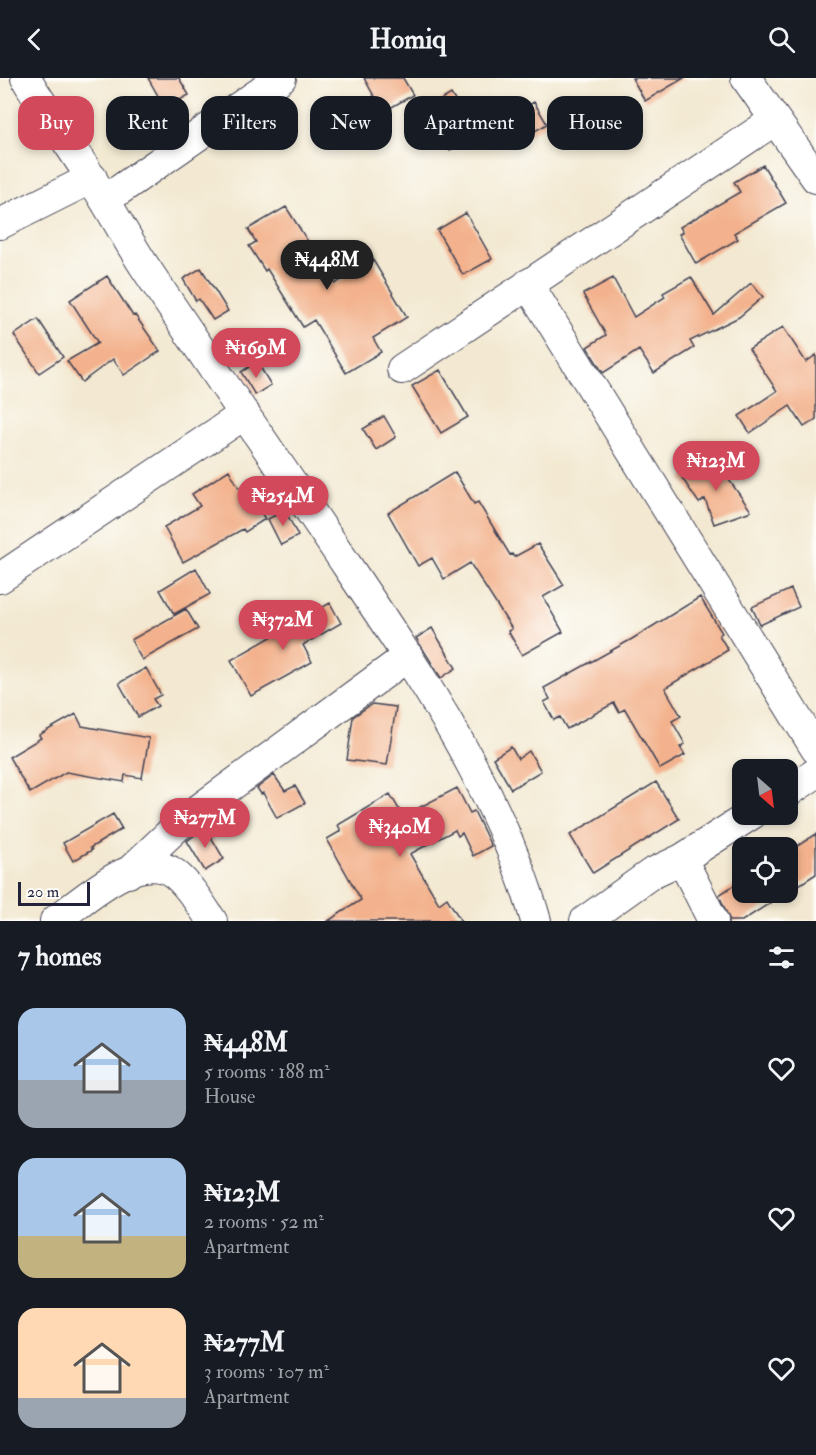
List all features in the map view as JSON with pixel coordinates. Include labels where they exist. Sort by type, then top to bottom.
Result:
[{"type":"street","points":[[26,78],[44,110],[98,189],[145,267],[408,656],[469,759],[505,834],[527,889],[536,921]]},
{"type":"street","points":[[0,224],[98,189],[281,78]]},
{"type":"street","points":[[746,78],[816,178]]},
{"type":"street","points":[[402,369],[775,120]]},
{"type":"street","points":[[528,284],[816,749]]},
{"type":"street","points":[[0,578],[245,414]]},
{"type":"street","points":[[128,873],[183,821],[408,656]]},
{"type":"street","points":[[798,785],[816,773]]},
{"type":"street","points":[[585,921],[652,873],[682,859],[735,825]]},
{"type":"street","points":[[682,859],[713,921]]},
{"type":"street","points":[[55,921],[112,879],[142,867],[158,865],[174,873],[195,896],[212,921]]},
{"type":"building","points":[[148,78],[179,78],[189,95],[187,96],[158,96]]},
{"type":"building","points":[[364,78],[403,78],[413,95],[404,96],[404,100],[392,107],[392,96],[374,96]]},
{"type":"building","points":[[632,78],[684,78],[645,101]]},
{"type":"building","points":[[535,104],[547,124],[535,131]]},
{"type":"building","points":[[763,165],[786,203],[734,233],[738,239],[696,264],[679,234],[683,232],[680,227],[740,192],[734,182]]},
{"type":"building","points":[[286,207],[335,284],[373,260],[407,317],[373,338],[381,352],[346,373],[314,320],[303,327],[267,269],[265,271],[249,246],[256,242],[248,229]]},
{"type":"building","points":[[466,213],[492,259],[463,275],[437,230]]},
{"type":"building","points":[[201,268],[228,311],[213,320],[199,299],[196,301],[183,279]]},
{"type":"building","points":[[107,276],[133,316],[135,315],[160,351],[124,375],[113,359],[82,382],[67,361],[98,343],[70,300]]},
{"type":"building","points":[[691,277],[714,315],[751,283],[763,297],[739,317],[690,341],[694,348],[654,373],[639,350],[603,373],[587,347],[606,335],[583,294],[613,278],[634,317],[665,297],[663,293]]},
{"type":"building","points":[[38,319],[63,357],[39,373],[14,335]]},
{"type":"building","points":[[783,327],[806,362],[816,355],[816,419],[804,427],[790,406],[750,433],[739,416],[777,391],[749,349]]},
{"type":"building","points":[[257,362],[271,385],[255,395],[241,372]]},
{"type":"building","points":[[440,370],[468,417],[441,433],[412,386]]},
{"type":"building","points":[[384,416],[396,437],[376,450],[363,429]]},
{"type":"building","points":[[713,457],[751,511],[714,524],[705,499],[699,503],[682,478]]},
{"type":"building","points":[[229,470],[239,488],[244,485],[265,519],[245,532],[243,529],[183,562],[164,527],[200,506],[192,494]]},
{"type":"building","points":[[455,472],[474,504],[478,502],[510,555],[514,557],[538,544],[564,585],[543,597],[563,632],[522,655],[508,631],[512,629],[470,563],[444,579],[432,558],[418,566],[388,513]]},
{"type":"building","points":[[285,510],[298,536],[281,545],[268,519]]},
{"type":"building","points":[[196,568],[210,594],[174,614],[160,590]]},
{"type":"building","points":[[791,589],[799,607],[760,625],[752,607]]},
{"type":"building","points":[[700,597],[722,633],[719,635],[728,650],[665,688],[681,716],[672,721],[685,744],[680,747],[685,755],[660,769],[625,709],[619,712],[614,703],[567,729],[560,717],[554,720],[544,702],[550,699],[544,688],[632,639]]},
{"type":"building","points":[[330,603],[341,623],[303,645],[312,662],[251,696],[231,660]]},
{"type":"building","points":[[186,609],[198,629],[142,660],[131,640]]},
{"type":"building","points":[[432,628],[456,668],[441,678],[416,638]]},
{"type":"building","points":[[146,668],[161,695],[153,699],[158,706],[138,717],[119,683]]},
{"type":"building","points":[[372,704],[396,707],[387,765],[347,760],[353,717]]},
{"type":"building","points":[[76,714],[82,726],[149,738],[142,778],[125,775],[124,782],[66,772],[30,793],[9,757],[41,738],[39,735]]},
{"type":"building","points":[[511,747],[518,759],[529,751],[541,771],[511,789],[493,758]]},
{"type":"building","points":[[274,775],[285,791],[295,786],[305,803],[277,818],[263,793],[261,794],[257,788]]},
{"type":"building","points":[[656,782],[679,819],[593,873],[570,835]]},
{"type":"building","points":[[457,788],[470,813],[474,811],[491,846],[473,856],[462,833],[458,836],[455,830],[410,854],[439,904],[447,898],[461,921],[328,921],[361,900],[327,839],[341,831],[338,825],[390,794],[403,816]]},
{"type":"building","points":[[113,814],[122,829],[73,861],[63,843]]},
{"type":"building","points":[[205,827],[224,859],[205,871],[187,841]]},
{"type":"building","points":[[816,834],[816,874],[798,886],[798,846]]},
{"type":"building","points":[[732,887],[732,903],[770,903],[742,921],[730,921],[719,895]]}]
